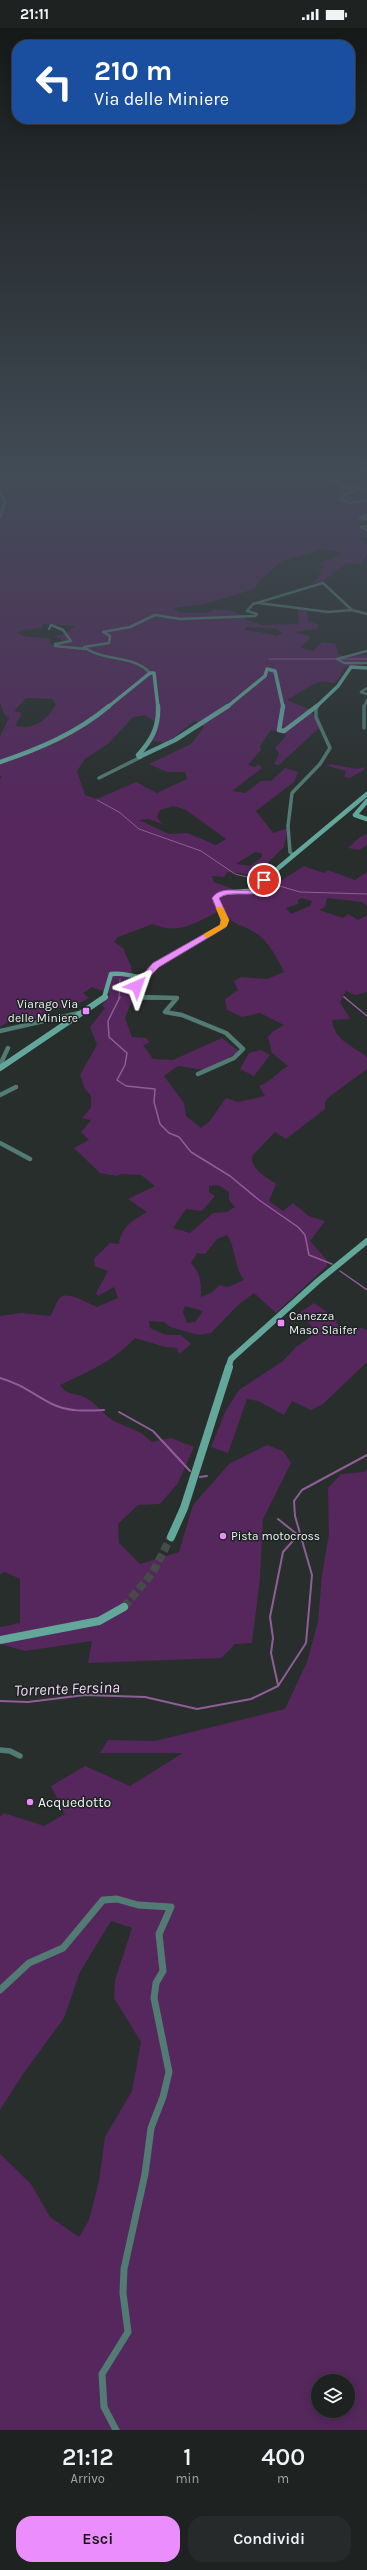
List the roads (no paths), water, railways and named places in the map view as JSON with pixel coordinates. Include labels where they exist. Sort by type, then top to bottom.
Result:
[{"type":"street","points":[[84,649],[84,647],[109,643],[110,636],[103,632],[130,627],[155,615],[180,619],[219,616],[249,618],[257,614],[247,611],[256,602],[302,589]]},
{"type":"street","points":[[330,589],[346,602],[352,610]]},
{"type":"street","points":[[256,602],[284,608],[322,611],[352,610],[367,614]]},
{"type":"street","points":[[50,629],[51,625],[62,630],[71,641],[55,644],[55,646],[84,649],[125,660],[147,669],[150,673],[154,673],[159,723],[150,744],[138,755],[141,757]]},
{"type":"street","points":[[367,651],[349,654],[337,660],[344,663],[367,663]]},
{"type":"street","points":[[99,778],[175,740],[227,707],[265,676],[268,670],[276,671],[277,686],[282,698],[280,731],[284,731],[323,703],[346,677],[351,667],[367,668]]},
{"type":"street","points":[[0,762],[35,750],[90,722],[150,673]]},
{"type":"street","points":[[367,688],[361,692],[367,694]]},
{"type":"street","points":[[364,728],[364,706],[367,700]]},
{"type":"street","points":[[293,855],[290,852],[288,826],[292,793],[320,764],[330,748],[316,717],[316,707]]},
{"type":"street","points":[[198,1074],[234,1058],[243,1049],[226,1033],[182,1015],[174,1016],[165,1012],[177,998],[140,998],[136,994],[137,986],[143,977],[156,965],[223,926],[225,920],[215,898],[218,895],[223,892],[251,893],[258,890],[264,880],[293,855],[338,821],[367,794]]},
{"type":"street","points":[[367,800],[355,815],[367,819]]},
{"type":"street","points":[[0,1068],[104,1000],[111,974],[124,972],[133,977],[143,977]]},
{"type":"street","points":[[133,977],[137,986]]},
{"type":"street","points":[[0,1031],[89,1011]]},
{"type":"street","points":[[0,1065],[8,1048]]},
{"type":"street","points":[[0,1095],[16,1087]]},
{"type":"street","points":[[0,1143],[30,1159]]},
{"type":"street","points":[[171,1537],[184,1508],[231,1359],[318,1281],[367,1241]]},
{"type":"street","points":[[0,1640],[99,1621],[124,1607]]},
{"type":"street","points":[[0,1750],[10,1751],[20,1756]]},
{"type":"street","points":[[0,1990],[29,1963],[63,1948],[103,1900],[117,1899],[138,1905],[171,1907],[160,1934],[162,1971],[156,1983],[154,1998],[162,2030],[169,2072],[163,2096],[151,2128],[145,2174],[124,2269],[123,2293],[128,2332],[102,2374],[104,2407],[116,2430]]},
{"type":"waterway","points":[[269,659],[367,659]]},
{"type":"waterway","points":[[97,800],[119,812],[139,829],[201,851],[235,874],[259,880]]},
{"type":"waterway","points":[[266,882],[300,892],[367,894]]},
{"type":"waterway","points":[[119,998],[120,979]]},
{"type":"waterway","points":[[120,997],[108,1021],[109,1037],[127,1053],[125,1065],[117,1080],[126,1086],[155,1089],[154,1102],[160,1124],[169,1133],[179,1137],[191,1152],[230,1176],[259,1200],[298,1227],[305,1235],[309,1255],[332,1264]]},
{"type":"waterway","points":[[346,998],[344,997],[367,1016]]},
{"type":"waterway","points":[[340,1271],[367,1290]]},
{"type":"waterway","points":[[0,1378],[22,1387],[58,1407],[91,1411],[104,1410]]},
{"type":"waterway","points":[[119,1412],[153,1431],[190,1471]]},
{"type":"waterway","name":"Torrente Fersina","points":[[300,1533],[295,1516],[294,1501],[302,1490],[367,1455]]},
{"type":"waterway","points":[[200,1477],[207,1476]]},
{"type":"waterway","points":[[278,1519],[298,1535]]},
{"type":"waterway","name":"Torrente Fersina","points":[[0,1701],[28,1702],[85,1695],[145,1697],[197,1709],[251,1699],[278,1686],[306,1643],[312,1575],[300,1533]]},
{"type":"waterway","points":[[278,1685],[271,1653],[273,1638],[270,1617],[283,1552],[300,1533]]},
{"type":"tunnel","points":[[124,1607],[153,1572],[171,1537]]},
{"type":"place","name":"Viarago Via delle Miniere","points":[[86,1011]]},
{"type":"place","name":"Canezza Maso Slaifer","points":[[281,1323]]},
{"type":"place","name":"Pista motocross","points":[[223,1536]]},
{"type":"place","name":"Acquedotto","points":[[30,1802]]}]
